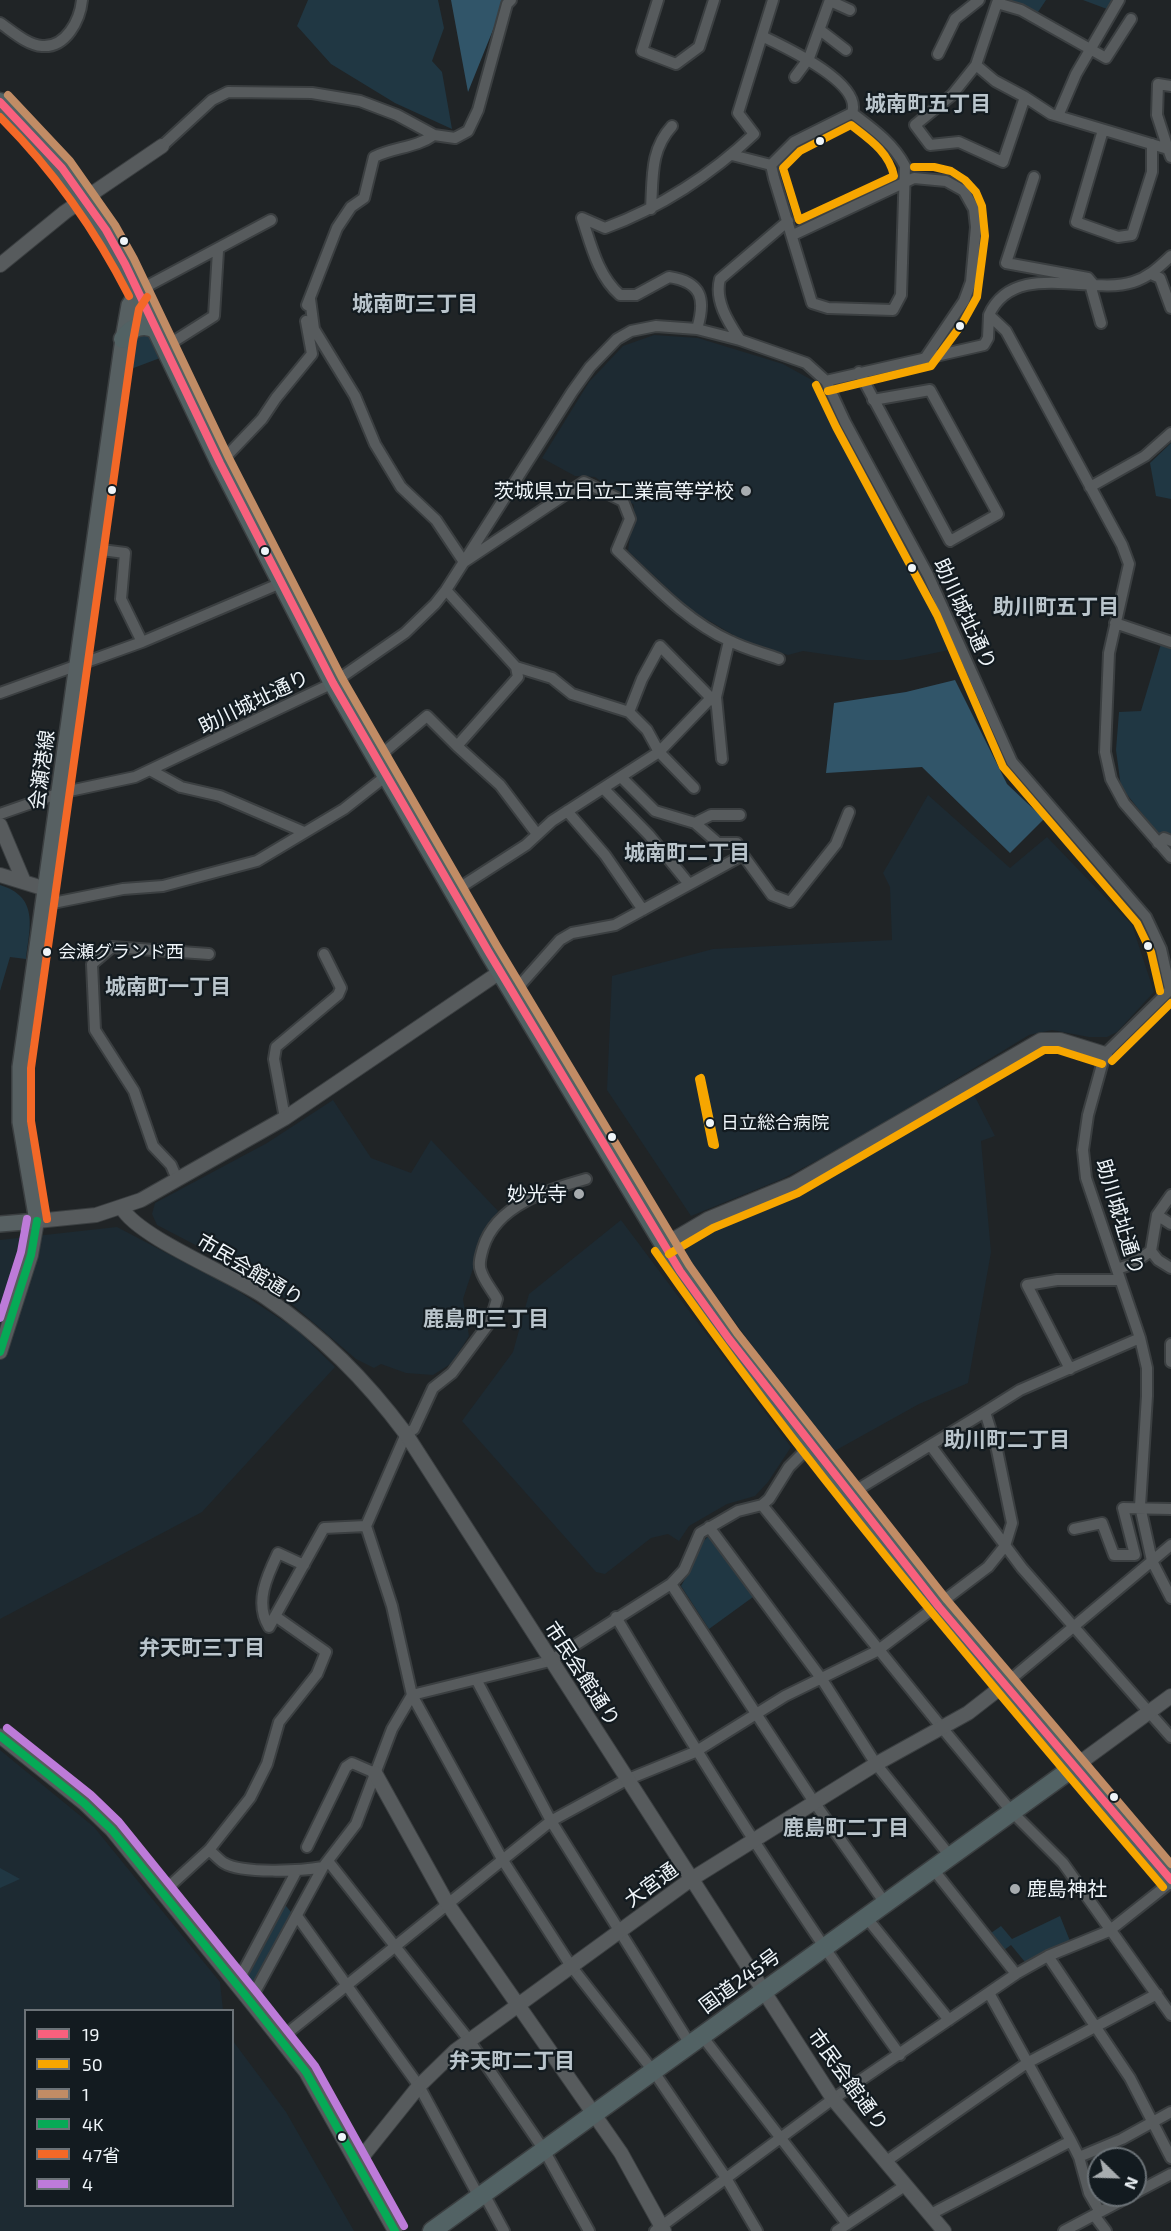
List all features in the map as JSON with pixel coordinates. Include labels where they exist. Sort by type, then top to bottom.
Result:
[{"type":"highway","points":[[0,102],[38,140],[85,198],[106,230],[158,330],[220,463],[333,683],[453,892],[664,1245],[715,1320],[939,1606],[1171,1881]]},
{"type":"highway","points":[[123,339],[133,328],[140,326],[158,330]]},
{"type":"highway","name":"国道245号","points":[[432,2231],[1074,1767]]},
{"type":"main road","name":"会瀬港線","points":[[38,1221],[20,1122],[18,1091],[123,339],[129,305],[138,291]]},
{"type":"main road","points":[[0,1224],[38,1221]]},
{"type":"street","points":[[0,23],[28,42],[41,46],[52,45],[72,30],[81,11],[82,0]]},
{"type":"street","points":[[0,265],[85,198],[162,146],[212,100],[228,92],[312,93],[360,101],[397,115],[434,135],[455,138],[468,131],[478,110],[507,4],[512,0]]},
{"type":"street","points":[[658,0],[642,51],[676,64],[699,47],[714,0]]},
{"type":"street","points":[[697,329],[701,301],[698,290],[688,281],[669,277],[636,295],[620,295],[611,287],[594,255],[582,218],[605,228],[651,209],[732,155],[754,135],[738,113],[773,0]]},
{"type":"street","points":[[795,76],[809,58],[830,0],[850,10]]},
{"type":"street","points":[[938,54],[955,19],[979,0]]},
{"type":"street","points":[[1058,116],[1076,74],[1119,0]]},
{"type":"street","points":[[1026,97],[1004,162],[959,142],[930,144],[915,125],[952,95],[976,65],[997,3],[1021,10],[1106,58],[1131,20]]},
{"type":"street","points":[[820,30],[846,50]]},
{"type":"street","points":[[762,36],[809,58],[852,96],[855,105],[852,113],[794,142],[771,165]]},
{"type":"street","points":[[976,65],[995,81],[1058,116],[1152,144],[1170,153]]},
{"type":"street","points":[[1170,153],[1157,115],[1157,105],[1158,84],[1171,86]]},
{"type":"street","points":[[771,165],[812,303],[828,308],[893,310],[901,295],[905,166],[898,153],[880,134],[852,113]]},
{"type":"street","points":[[651,209],[653,166],[660,140],[672,126]]},
{"type":"street","points":[[1103,130],[1076,222],[1118,237],[1132,236],[1152,172],[1152,144]]},
{"type":"street","points":[[220,463],[262,419],[312,354],[306,327],[307,306],[337,228],[351,207],[363,198],[374,157],[390,150],[421,144],[434,135]]},
{"type":"street","points":[[732,155],[771,165]]},
{"type":"street","points":[[793,235],[906,181],[921,177],[956,185],[969,198],[976,227],[968,292],[926,357]]},
{"type":"street","points":[[1034,177],[1006,263],[1088,278],[1092,284],[1101,323]]},
{"type":"street","points":[[138,291],[218,251],[271,220]]},
{"type":"street","points":[[741,340],[725,317],[718,286],[720,279],[788,220]]},
{"type":"street","points":[[165,347],[214,316],[218,251]]},
{"type":"street","points":[[826,381],[984,345],[988,338],[989,315],[1005,294],[1025,285],[1131,283],[1151,274],[1171,256]]},
{"type":"street","points":[[1151,274],[1160,278],[1171,308]]},
{"type":"street","points":[[310,299],[314,329],[355,396],[375,444],[401,487],[436,520],[464,562],[584,482],[623,501],[630,519],[617,550],[681,610],[729,641],[778,659]]},
{"type":"street","points":[[989,315],[1006,331],[1122,545],[1129,564],[1109,653],[1105,752],[1111,779],[1124,803],[1171,857]]},
{"type":"street","name":"助川城址通り","points":[[0,814],[60,793],[135,777],[333,683],[405,633],[446,590],[573,392],[605,350],[617,339],[642,328],[697,329],[741,340],[806,363],[826,381],[845,422],[946,610],[1012,762],[1146,917],[1161,949],[1171,989],[1105,1054],[1088,1115],[1083,1150],[1086,1178],[1140,1338],[1148,1382],[1140,1506],[1152,1561],[1171,1598]]},
{"type":"street","points":[[859,372],[873,400],[950,541],[998,514],[930,390],[873,400]]},
{"type":"street","points":[[1090,488],[1145,456],[1171,433]]},
{"type":"street","points":[[94,549],[125,553],[121,599],[142,642]]},
{"type":"street","points":[[0,693],[142,642],[281,583]]},
{"type":"street","points":[[446,590],[516,667],[552,678],[572,694],[629,712],[647,730],[659,752],[694,788]]},
{"type":"street","points":[[1115,623],[1171,642]]},
{"type":"street","points":[[722,759],[714,700],[729,641]]},
{"type":"street","points":[[629,712],[642,679],[660,646],[714,700]]},
{"type":"street","points":[[457,746],[510,688],[518,677],[516,667]]},
{"type":"street","points":[[453,892],[526,846],[537,834],[567,811],[659,752],[714,700]]},
{"type":"street","points":[[376,759],[427,716],[500,785],[537,834]]},
{"type":"street","points":[[150,770],[181,787],[220,796],[304,832]]},
{"type":"street","points":[[44,905],[123,889],[163,886],[257,861],[345,809],[386,776]]},
{"type":"street","points":[[621,777],[656,811],[694,823],[718,843],[737,843]]},
{"type":"street","points":[[603,788],[649,835],[689,884]]},
{"type":"street","points":[[567,811],[605,855],[643,910]]},
{"type":"street","points":[[513,993],[560,940],[572,933],[615,925],[743,855],[772,896],[790,902],[836,844],[849,812]]},
{"type":"street","points":[[694,823],[711,815],[740,815]]},
{"type":"street","points":[[3,831],[24,882]]},
{"type":"street","points":[[0,851],[3,831]]},
{"type":"street","points":[[1158,843],[1164,838],[1171,841]]},
{"type":"street","points":[[0,875],[46,889]]},
{"type":"street","points":[[177,1179],[171,1166],[153,1146],[134,1091],[95,1030],[92,964],[112,947],[209,954]]},
{"type":"street","points":[[285,1118],[274,1059],[276,1047],[338,995],[341,988],[324,954]]},
{"type":"street","points":[[0,1352],[31,1255],[38,1221],[96,1215],[122,1208],[177,1179],[285,1118],[501,972]]},
{"type":"street","points":[[664,1245],[715,1215],[794,1184],[1041,1040],[1060,1040],[1105,1054]]},
{"type":"street","points":[[586,1179],[533,1197],[501,1217],[486,1240],[480,1260],[480,1270],[497,1299],[490,1322],[452,1373],[433,1388],[414,1429],[406,1434],[366,1526],[392,1606],[412,1695],[502,1859],[571,1966],[654,2072],[726,2178],[757,2231]]},
{"type":"street","points":[[1070,1369],[1028,1285],[1119,1275],[1151,1251],[1157,1215],[1171,1195]]},
{"type":"street","name":"市民会館通り","points":[[122,1208],[137,1226],[232,1278],[292,1317],[350,1365],[406,1434],[833,2100],[944,2231]]},
{"type":"street","points":[[1157,1215],[1171,1224]]},
{"type":"street","points":[[1151,1251],[1158,1260],[1171,1268]]},
{"type":"street","points":[[850,1494],[1020,1390],[1140,1338]]},
{"type":"street","points":[[1171,1344],[1171,1362]]},
{"type":"street","points":[[280,2039],[551,1821],[626,1780],[695,1752],[785,1696],[877,1651],[939,1606],[998,1558],[1005,1546],[1012,1523],[997,1450],[985,1412]]},
{"type":"street","points":[[250,2001],[326,1864],[356,1824],[392,1729],[412,1695],[477,1681],[550,1661],[671,1584],[684,1570],[700,1533],[738,1511],[762,1505],[776,1492],[796,1457],[811,1445]]},
{"type":"street","points":[[931,1446],[1005,1546],[1151,1711],[1171,1737]]},
{"type":"street","points":[[762,1505],[877,1651],[1012,1812],[1063,1863],[1109,1931],[1171,2015]]},
{"type":"street","points":[[1074,1529],[1102,1523],[1114,1555],[1134,1555],[1123,1508],[1140,1506],[1171,1509]]},
{"type":"street","points":[[304,1564],[278,1553],[265,1583],[262,1604],[263,1617],[269,1627],[275,1616],[304,1564],[324,1528],[366,1526]]},
{"type":"street","points":[[709,1527],[822,1678],[876,1764],[950,1856]]},
{"type":"street","points":[[1005,1685],[1076,1628],[1171,1545]]},
{"type":"street","points":[[671,1584],[814,1802],[885,1903]]},
{"type":"street","points":[[162,1893],[209,1850],[250,1798],[267,1764],[279,1722],[317,1674],[326,1652],[275,1616]]},
{"type":"street","points":[[616,1617],[695,1752],[752,1841],[823,1948],[900,2055]]},
{"type":"street","points":[[477,1681],[551,1821],[620,1931],[696,2040],[847,2224]]},
{"type":"street","name":"大宮通","points":[[358,2162],[418,2085],[469,2040],[690,1880],[876,1764],[943,1729],[1005,1685]]},
{"type":"street","points":[[1074,1767],[1171,1696]]},
{"type":"street","points":[[0,1736],[100,1817],[250,2001],[306,2072],[396,2231]]},
{"type":"street","points":[[307,1847],[346,1767],[352,1763],[375,1773],[447,1903],[630,2166],[660,2229],[833,2100],[1016,1974],[1048,1956],[1109,1931],[1171,1881]]},
{"type":"street","points":[[209,1850],[224,1863],[237,1867],[296,1872],[326,1864]]},
{"type":"street","points":[[326,1864],[469,2040],[544,2150],[589,2231]]},
{"type":"street","points":[[933,1869],[1016,1974]]},
{"type":"street","points":[[236,1985],[296,1872]]},
{"type":"street","points":[[297,1916],[348,1983],[418,2085],[504,2231]]},
{"type":"street","points":[[866,1917],[949,2020]]},
{"type":"street","points":[[1048,1956],[1130,2078],[1171,2158]]},
{"type":"street","points":[[989,1993],[1079,2157],[1089,2193],[1106,2231]]},
{"type":"street","points":[[885,2162],[1027,2063],[1157,1994]]},
{"type":"street","points":[[1079,2157],[1154,2123],[1171,2112]]},
{"type":"street","points":[[931,2214],[1071,2141]]},
{"type":"street","points":[[1147,2187],[1171,2174]]},
{"type":"street","points":[[837,2231],[906,2186]]},
{"type":"street","points":[[1064,2231],[1108,2207]]},
{"type":"shaded area","points":[[308,0],[438,0],[444,28],[432,61],[442,72],[452,129],[395,103],[331,64],[297,26]]},
{"type":"shaded area","points":[[451,0],[505,0],[468,92]]},
{"type":"shaded area","points":[[1003,0],[1046,0],[1034,18]]},
{"type":"shaded area","points":[[1083,0],[1114,0],[1107,9]]},
{"type":"shaded area","points":[[139,332],[150,333],[160,358],[131,369],[124,364],[128,340]]},
{"type":"shaded area","name":"茨城県立日立工業高等学校","points":[[654,335],[698,338],[783,364],[821,385],[839,429],[866,471],[931,591],[954,649],[901,660],[865,660],[803,651],[788,655],[747,643],[689,609],[628,551],[634,505],[595,477],[575,476],[542,458],[589,382],[623,346]]},
{"type":"shaded area","points":[[1171,443],[1171,499],[1156,496],[1150,463]]},
{"type":"shaded area","points":[[1164,634],[1171,637],[1171,850],[1121,787],[1116,750],[1119,712],[1141,711]]},
{"type":"shaded area","points":[[955,680],[1007,784],[1044,819],[1010,853],[922,767],[826,773],[834,703],[906,692]]},
{"type":"shaded area","name":"日立総合病院","points":[[928,795],[1010,868],[1047,837],[1132,925],[1154,992],[1117,1032],[1107,1037],[1089,1037],[1052,1030],[1029,1035],[854,1141],[782,1179],[691,1216],[607,1090],[612,976],[713,949],[892,940],[890,887],[883,873]]},
{"type":"shaded area","points":[[0,885],[21,897],[29,914],[30,924],[26,959],[10,957],[0,991]]},
{"type":"shaded area","points":[[971,1089],[995,1136],[981,1141],[991,1252],[968,1383],[919,1404],[831,1453],[685,1254],[687,1247],[720,1225],[779,1201]]},
{"type":"shaded area","points":[[333,1100],[371,1158],[411,1173],[431,1140],[498,1211],[483,1238],[463,1299],[469,1336],[452,1363],[433,1375],[406,1373],[381,1364],[374,1368],[356,1359],[287,1300],[234,1265],[157,1225],[152,1214],[155,1203],[267,1143]]},
{"type":"shaded area","points":[[621,1220],[791,1447],[768,1482],[755,1496],[727,1504],[689,1526],[679,1541],[668,1534],[651,1538],[605,1574],[596,1572],[462,1421],[513,1352],[529,1294]]},
{"type":"shaded area","points":[[117,1227],[235,1289],[297,1330],[335,1367],[202,1512],[0,1619],[0,1240]]},
{"type":"shaded area","points":[[710,1535],[753,1597],[709,1629],[681,1586],[697,1552]]},
{"type":"shaded area","points":[[0,1750],[94,1827],[220,1982],[223,2009],[24,2009],[24,2207],[234,2207],[234,2042],[286,2112],[354,2231],[0,2231]]},
{"type":"shaded area","points":[[0,1868],[20,1879],[0,1888]]},
{"type":"shaded area","points":[[282,1901],[295,1917],[250,1999],[238,1985]]},
{"type":"shaded area","points":[[1060,1916],[1070,1941],[1025,1962],[1011,1945],[1004,1950],[991,1933],[1001,1926],[1012,1939]]},
{"type":"transit line","name":"1","points":[[8,95],[70,161],[115,225],[134,259],[229,458],[342,678],[497,946],[689,1265],[737,1333],[947,1600],[1171,1864]]},
{"type":"transit line","name":"19","points":[[0,102],[62,168],[106,230],[125,264],[220,463],[333,683],[488,951],[680,1271],[729,1339],[939,1607],[1171,1880]]},
{"type":"transit line","name":"47省","points":[[0,117],[38,158],[72,201],[102,247],[129,296]]},
{"type":"transit line","name":"50","points":[[851,125],[883,153],[894,176],[799,220],[783,168],[800,151],[851,125]]},
{"type":"transit line","name":"50","points":[[828,391],[931,366],[962,324],[977,297],[985,236],[982,206],[976,192],[965,180],[951,171],[934,167],[914,167]]},
{"type":"transit line","name":"47省","points":[[47,1219],[31,1121],[31,1068],[133,341],[139,309],[147,297]]},
{"type":"transit line","name":"50","points":[[816,385],[836,427],[937,615],[1003,767],[1137,923],[1151,952],[1160,991]]},
{"type":"transit line","name":"50","points":[[1112,1061],[1171,1003]]},
{"type":"transit line","name":"50","points":[[669,1254],[713,1228],[798,1193],[1044,1050],[1058,1050],[1102,1064]]},
{"type":"transit line","name":"50","points":[[701,1078],[715,1145],[712,1144],[699,1079],[701,1078]]},
{"type":"transit line","name":"4","points":[[0,1318],[21,1252],[27,1219]]},
{"type":"transit line","name":"4K","points":[[0,1352],[31,1255],[37,1221]]},
{"type":"transit line","name":"50","points":[[655,1251],[714,1334],[837,1496],[966,1654],[1163,1887]]},
{"type":"transit line","name":"4","points":[[7,1728],[91,1795],[119,1822],[258,1994],[315,2066],[404,2226]]},
{"type":"transit line","name":"4K","points":[[0,1736],[84,1803],[112,1830],[250,2001],[306,2072],[395,2231]]},
{"type":"place","name":"茨城県立日立工業高等学校","points":[[746,491]]},
{"type":"place","name":"会瀬グランド西","points":[[47,952]]},
{"type":"place","name":"日立総合病院","points":[[710,1123]]},
{"type":"place","name":"妙光寺","points":[[579,1194]]},
{"type":"place","name":"鹿島神社","points":[[1015,1889]]},
{"type":"district","name":"城南町五丁目","points":[[928,104]]},
{"type":"district","name":"城南町三丁目","points":[[415,304]]},
{"type":"district","name":"助川町五丁目","points":[[1056,607]]},
{"type":"district","name":"城南町二丁目","points":[[687,853]]},
{"type":"district","name":"城南町一丁目","points":[[168,987]]},
{"type":"district","name":"鹿島町三丁目","points":[[486,1319]]},
{"type":"district","name":"助川町二丁目","points":[[1007,1440]]},
{"type":"district","name":"弁天町三丁目","points":[[202,1648]]},
{"type":"district","name":"鹿島町二丁目","points":[[846,1828]]},
{"type":"district","name":"弁天町二丁目","points":[[512,2061]]}]
